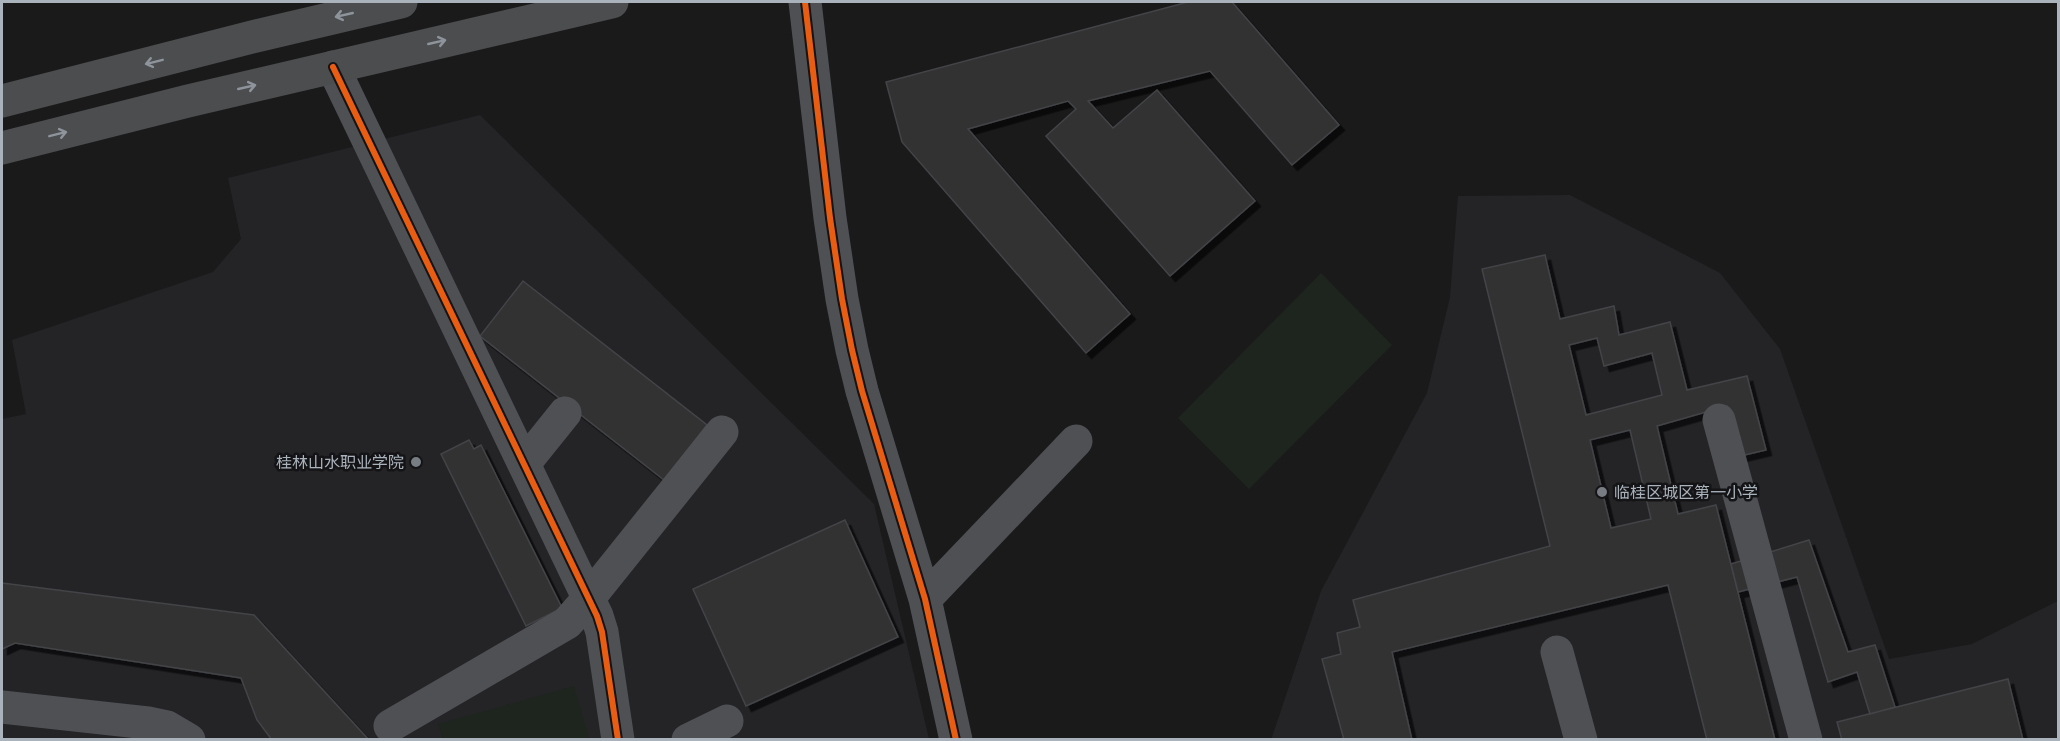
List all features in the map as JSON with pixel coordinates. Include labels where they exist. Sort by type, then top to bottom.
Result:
[{"type":"main road","points":[[2,100],[400,2]]},
{"type":"main road","points":[[2,148],[188,101],[612,2]]},
{"type":"street","points":[[805,2],[828,206],[846,319],[862,391],[925,598],[956,740]]},
{"type":"street","points":[[333,67],[589,598],[602,632],[618,740]]},
{"type":"street","points":[[524,464],[565,413]]},
{"type":"street","points":[[1719,420],[1806,740]]},
{"type":"street","points":[[390,726],[567,622],[589,598],[722,432]]},
{"type":"street","points":[[925,598],[1076,441]]},
{"type":"street","points":[[1557,652],[1581,740]]},
{"type":"street","points":[[6,713],[148,723],[167,727],[189,740]]},
{"type":"street","points":[[688,740],[727,721]]},
{"type":"shaded area","name":"桂林山水职业学院","points":[[480,115],[874,504],[929,739],[2,739],[2,419],[26,414],[12,340],[213,272],[241,239],[228,178]]},
{"type":"shaded area","name":"临桂区城区第一小学","points":[[1570,195],[1720,273],[1780,349],[1889,659],[1972,644],[2058,601],[2058,739],[1271,740],[1321,591],[1427,393],[1450,297],[1458,196]]},
{"type":"shaded area","points":[[1321,273],[1392,345],[1249,489],[1178,418]]},
{"type":"shaded area","points":[[574,686],[589,739],[442,739],[438,724]]},
{"type":"building","points":[[1188,2],[1232,2],[1339,125],[1292,165],[1210,71],[1088,101],[1113,128],[1157,90],[1255,201],[1170,276],[1046,136],[1076,109],[1068,101],[968,129],[1130,314],[1086,353],[902,142],[886,82]]},
{"type":"building","points":[[1545,255],[1560,319],[1614,306],[1619,335],[1670,322],[1687,390],[1747,376],[1766,450],[1740,456],[1727,406],[1657,426],[1678,514],[1716,505],[1775,740],[1707,740],[1668,585],[1392,652],[1412,740],[1344,740],[1322,659],[1341,654],[1337,633],[1360,627],[1353,600],[1550,546],[1482,269]],"holes":[[[1597,338],[1604,366],[1652,353],[1662,395],[1586,415],[1569,345]],[[1630,430],[1651,519],[1611,528],[1590,440]]]},
{"type":"building","points":[[523,281],[707,425],[664,480],[480,336]]},
{"type":"building","points":[[469,440],[474,449],[481,445],[562,608],[526,626],[441,454]]},
{"type":"building","points":[[845,520],[898,637],[746,706],[693,589]]},
{"type":"building","points":[[1809,540],[1848,652],[1875,645],[1895,707],[1870,714],[1857,672],[1828,682],[1797,577],[1738,592],[1731,564]]},
{"type":"building","points":[[2,583],[254,615],[369,740],[272,740],[257,720],[241,678],[15,643],[2,649]]},
{"type":"building","points":[[2008,679],[2023,740],[1842,740],[1837,722]]},
{"type":"cycle path","points":[[805,2],[830,218],[852,350],[862,391],[925,599],[956,740]]},
{"type":"cycle path","points":[[333,67],[597,616],[602,632],[618,740]]},
{"type":"place","name":"桂林山水职业学院","points":[[416,462]]},
{"type":"place","name":"临桂区城区第一小学","points":[[1602,492]]}]
